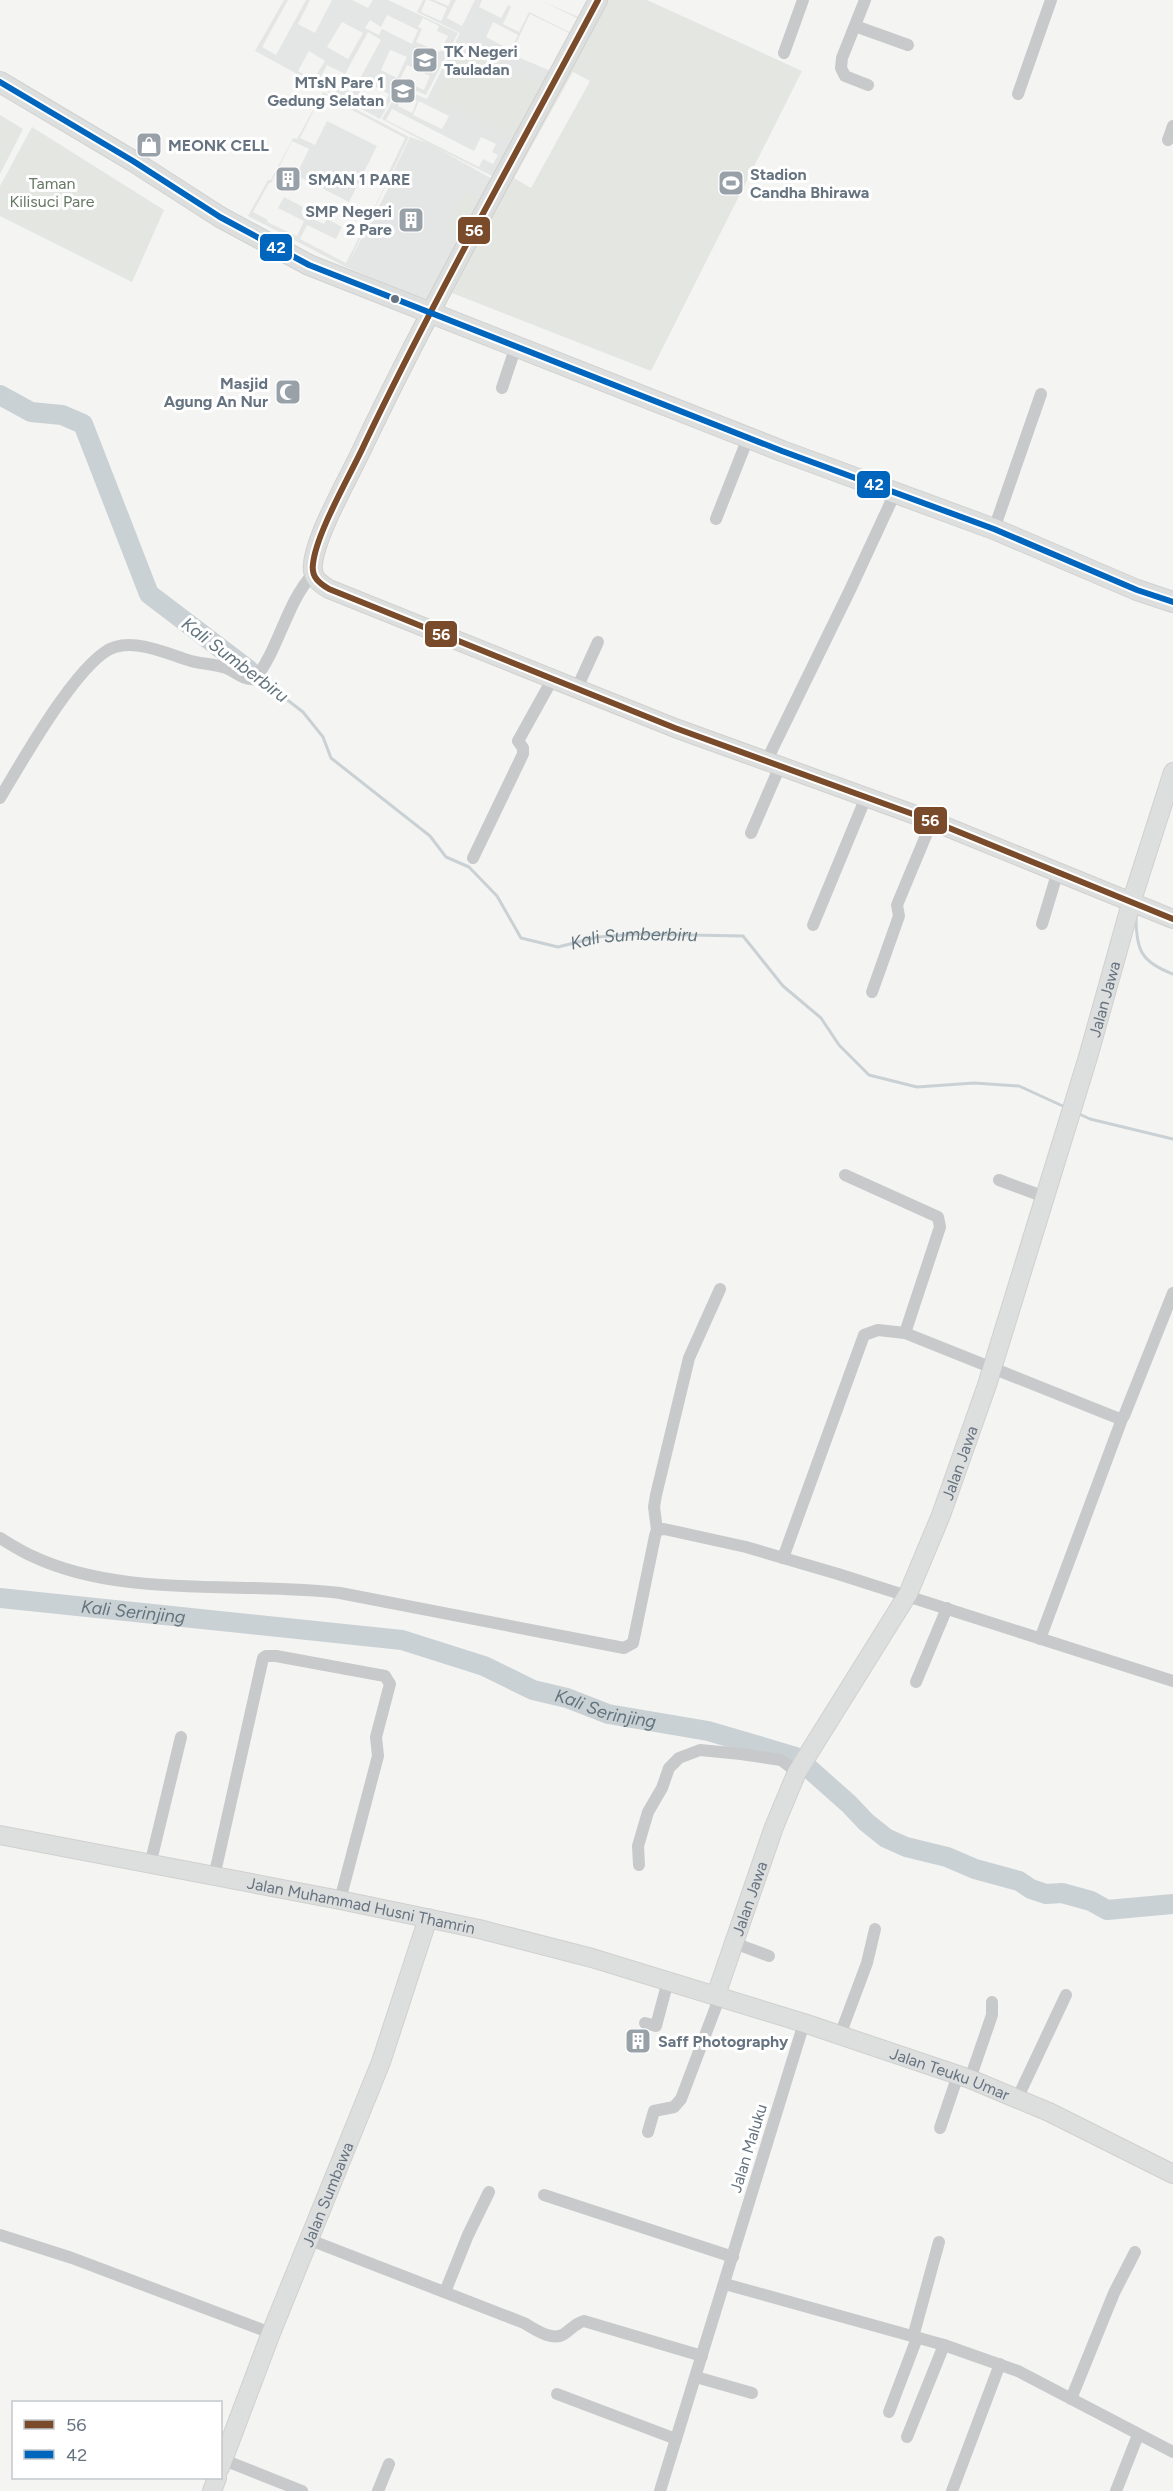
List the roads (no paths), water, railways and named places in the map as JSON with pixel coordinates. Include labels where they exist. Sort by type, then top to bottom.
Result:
[{"type":"main road","points":[[0,82],[220,217],[279,250],[350,282],[748,438],[994,529],[1173,603]]},
{"type":"street","points":[[598,0],[430,313],[320,539],[312,566],[313,574],[318,582],[328,589],[576,688],[773,764],[932,821],[1173,919]]},
{"type":"street","points":[[784,53],[803,0]]},
{"type":"street","points":[[865,0],[842,58],[841,68],[844,76],[868,85]]},
{"type":"street","points":[[1018,94],[1051,0]]},
{"type":"street","points":[[855,26],[908,45]]},
{"type":"street","points":[[1168,140],[1173,126]]},
{"type":"street","points":[[502,388],[516,346]]},
{"type":"street","points":[[994,529],[1041,394]]},
{"type":"street","points":[[716,519],[748,438]]},
{"type":"street","points":[[751,833],[773,764],[895,492]]},
{"type":"street","points":[[0,798],[49,718],[77,678],[107,651],[125,646],[145,648],[225,668],[249,680],[257,677],[278,642],[300,590],[313,574]]},
{"type":"street","points":[[576,688],[598,642]]},
{"type":"street","points":[[473,858],[523,754],[523,748],[518,741],[552,678]]},
{"type":"street","name":"Jalan Jawa","points":[[718,1996],[774,1827],[798,1770],[908,1594],[941,1515],[992,1369],[1071,1110],[1138,903],[1173,772]]},
{"type":"street","points":[[813,925],[866,796]]},
{"type":"street","points":[[872,992],[899,916],[897,905],[932,821]]},
{"type":"street","points":[[1042,924],[1058,871]]},
{"type":"street","points":[[845,1175],[938,1217],[940,1227],[905,1332]]},
{"type":"street","points":[[999,1180],[1045,1197]]},
{"type":"street","points":[[0,1538],[39,1559],[101,1578],[135,1583],[293,1588],[340,1593],[624,1648],[633,1643],[657,1530],[655,1501],[689,1358],[720,1288]]},
{"type":"street","points":[[1040,1639],[1122,1419],[1173,1293]]},
{"type":"street","points":[[783,1558],[860,1340],[867,1332],[878,1330],[905,1332],[1113,1418],[1122,1419]]},
{"type":"street","points":[[657,1530],[694,1534],[908,1594],[1173,1681]]},
{"type":"street","points":[[915,1682],[947,1608]]},
{"type":"street","points":[[213,1877],[263,1658],[270,1656],[360,1671],[385,1676],[390,1684],[376,1737],[378,1756],[340,1900]]},
{"type":"street","points":[[150,1864],[181,1737]]},
{"type":"street","points":[[639,1865],[638,1845],[648,1812],[662,1788],[667,1771],[680,1758],[700,1750],[741,1754],[781,1760],[798,1770]]},
{"type":"street","name":"Jalan Muhammad Husni Thamrin","points":[[0,1835],[428,1918],[591,1958],[718,1996]]},
{"type":"street","name":"Jalan Sumbawa","points":[[222,2464],[271,2333],[381,2062],[428,1918]]},
{"type":"street","points":[[840,2035],[867,1963],[875,1929]]},
{"type":"street","points":[[734,1943],[769,1956]]},
{"type":"street","points":[[645,2023],[656,2026],[668,1981]]},
{"type":"street","points":[[1017,2099],[1066,1995]]},
{"type":"street","points":[[648,2132],[654,2111],[674,2107],[681,2099],[718,1996]]},
{"type":"street","name":"Jalan Teuku Umar","points":[[718,1996],[964,2077],[1049,2112],[1171,2169]]},
{"type":"street","points":[[940,2128],[992,2015],[992,2002]]},
{"type":"street","name":"Jalan Maluku","points":[[660,2491],[804,2023]]},
{"type":"street","points":[[445,2292],[468,2235],[489,2192]]},
{"type":"street","points":[[544,2195],[733,2257]]},
{"type":"street","points":[[0,2235],[72,2258],[271,2333]]},
{"type":"street","points":[[310,2240],[554,2337],[562,2336],[584,2321],[702,2356]]},
{"type":"street","points":[[889,2412],[915,2337],[939,2242]]},
{"type":"street","points":[[1071,2399],[1114,2294],[1136,2252]]},
{"type":"street","points":[[725,2284],[944,2345],[1000,2364],[1173,2452]]},
{"type":"street","points":[[907,2437],[944,2345]]},
{"type":"street","points":[[952,2491],[1000,2364]]},
{"type":"street","points":[[696,2377],[752,2392]]},
{"type":"street","points":[[557,2394],[676,2439]]},
{"type":"street","points":[[1116,2491],[1138,2435]]},
{"type":"street","points":[[222,2464],[296,2490]]},
{"type":"street","points":[[378,2491],[389,2464]]},
{"type":"waterway","name":"Kali Sumberbiru","points":[[0,395],[31,412],[62,415],[83,424],[149,594],[249,670]]},
{"type":"waterway","name":"Kali Sumberbiru","points":[[260,679],[303,712],[323,737],[331,758],[430,836],[446,857],[469,867],[497,896],[521,938],[558,947],[598,937],[638,934],[743,936],[783,986],[821,1018],[839,1045],[869,1075],[917,1087],[974,1083],[1019,1086],[1065,1107]]},
{"type":"waterway","points":[[1136,917],[1137,938],[1142,953],[1154,965],[1173,974]]},
{"type":"waterway","name":"Kali Sumberbiru","points":[[1077,1113],[1090,1119],[1173,1139]]},
{"type":"waterway","name":"Kali Serinjing","points":[[0,1598],[402,1640],[484,1666],[533,1690],[567,1698],[608,1714],[708,1731],[796,1757],[866,1822],[886,1838],[906,1847],[947,1857],[975,1869],[1019,1881],[1031,1889],[1046,1894],[1062,1893],[1091,1901],[1107,1910],[1173,1904]]},
{"type":"place","name":"TK Negeri Tauladan","points":[[425,60]]},
{"type":"place","name":"MTsN Pare 1 Gedung Selatan","points":[[403,91]]},
{"type":"place","name":"MEONK CELL","points":[[149,145]]},
{"type":"place","name":"SMAN 1 PARE","points":[[288,179]]},
{"type":"place","name":"Stadion Candha Bhirawa","points":[[731,183]]},
{"type":"place","name":"SMP Negeri 2 Pare","points":[[411,220]]},
{"type":"place","name":"Masjid Agung An Nur","points":[[288,392]]},
{"type":"place","name":"Saff Photography","points":[[638,2041]]},
{"type":"park label","name":"Taman Kilisuci Pare","points":[[52,192]]}]
